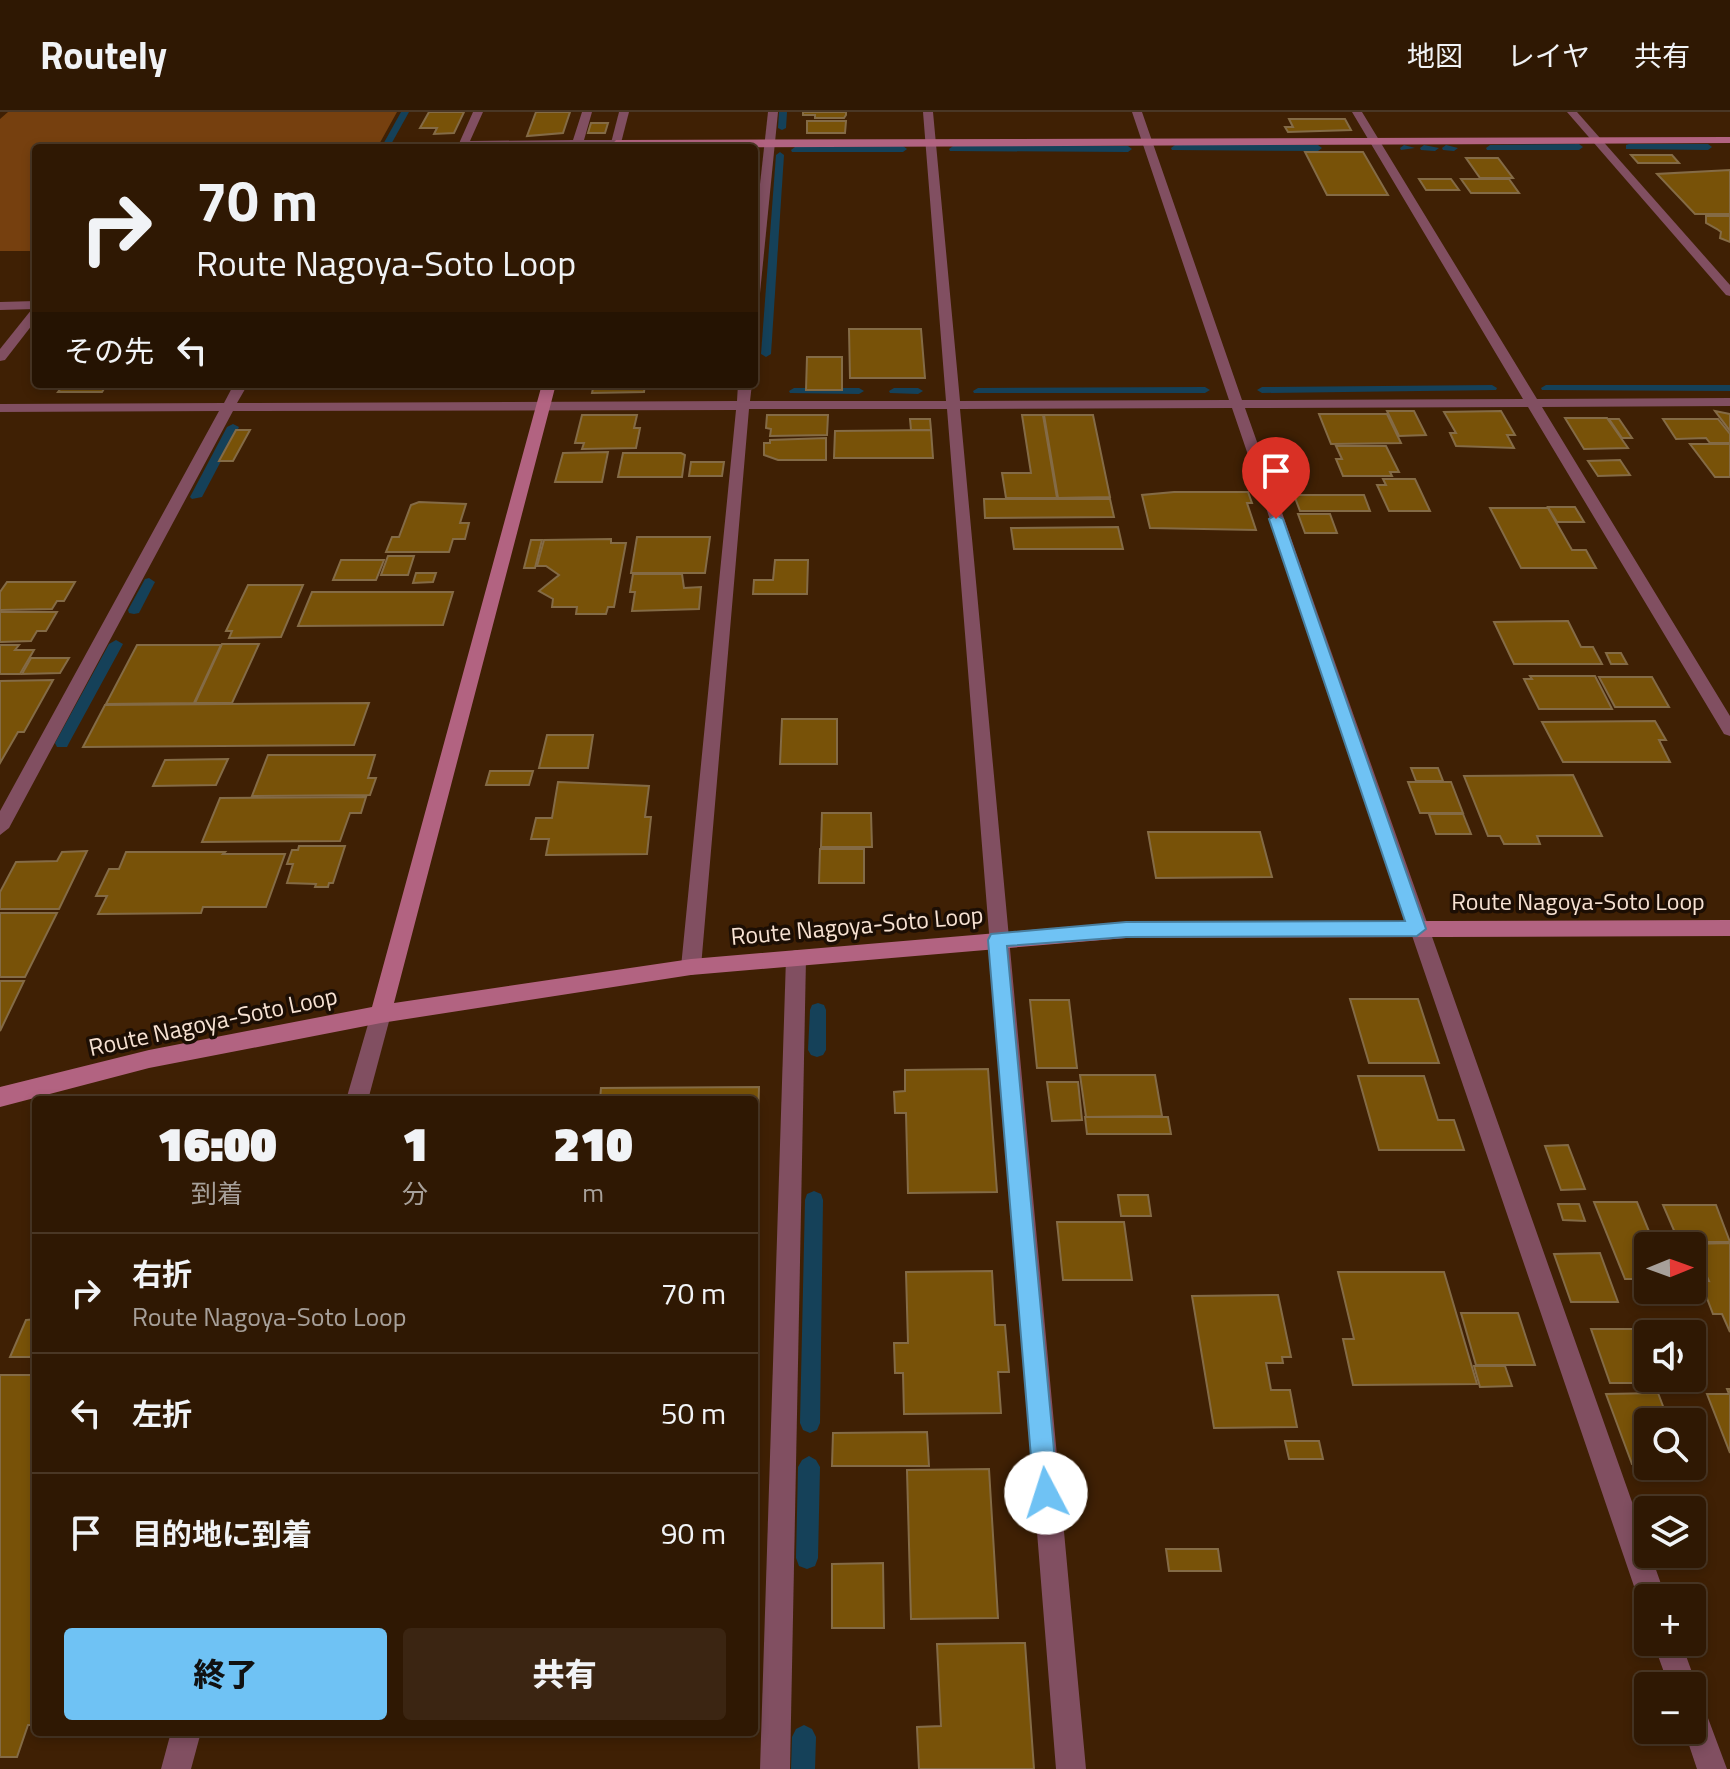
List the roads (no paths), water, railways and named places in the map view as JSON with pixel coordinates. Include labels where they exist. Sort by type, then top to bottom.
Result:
[{"type":"street","points":[[464,144],[478,112]]},
{"type":"street","points":[[577,144],[587,112]]},
{"type":"street","points":[[616,144],[624,112]]},
{"type":"street","points":[[758,253],[773,112]]},
{"type":"street","points":[[928,112],[997,940],[1071,1769]]},
{"type":"street","points":[[1137,112],[1417,929],[1647,1584]]},
{"type":"street","points":[[1357,112],[1730,730]]},
{"type":"street","points":[[1572,112],[1730,292]]},
{"type":"street","points":[[718,144],[1730,140]]},
{"type":"street","points":[[0,306],[32,312]]},
{"type":"street","points":[[0,357],[32,317]]},
{"type":"street","points":[[0,828],[239,388]]},
{"type":"street","points":[[358,1096],[548,388]]},
{"type":"street","points":[[691,967],[744,388]]},
{"type":"street","points":[[0,408],[1730,402]]},
{"type":"street","name":"Route Nagoya-Soto Loop","points":[[0,1097],[149,1059],[381,1014],[691,967],[1126,930],[1730,928]]},
{"type":"street","points":[[775,1769],[796,958]]},
{"type":"street","points":[[176,1769],[185,1736]]},
{"type":"street","points":[[1703,1744],[1712,1769]]},
{"type":"waterway","points":[[387,144],[405,112]]},
{"type":"waterway","points":[[782,128],[783,112]]},
{"type":"waterway","points":[[1490,148],[1579,147]]},
{"type":"waterway","points":[[1629,147],[1708,147]]},
{"type":"waterway","points":[[1175,148],[1318,148]]},
{"type":"waterway","points":[[1404,148],[1411,148]]},
{"type":"waterway","points":[[1424,148],[1435,148]]},
{"type":"waterway","points":[[1446,148],[1454,148]]},
{"type":"waterway","points":[[795,150],[903,149]]},
{"type":"waterway","points":[[953,149],[1128,149]]},
{"type":"waterway","points":[[766,354],[780,155]]},
{"type":"waterway","points":[[1262,390],[1492,388]]},
{"type":"waterway","points":[[1546,388],[1730,388]]},
{"type":"waterway","points":[[978,391],[1205,390]]},
{"type":"waterway","points":[[794,391],[859,391]]},
{"type":"waterway","points":[[894,391],[918,391]]},
{"type":"waterway","points":[[196,497],[233,427]]},
{"type":"waterway","points":[[134,610],[149,582]]},
{"type":"waterway","points":[[62,743],[116,644]]},
{"type":"waterway","points":[[817,1050],[818,1010]]},
{"type":"waterway","points":[[810,1423],[814,1200]]},
{"type":"waterway","points":[[807,1558],[809,1467]]},
{"type":"waterway","points":[[803,1769],[804,1737]]}]
